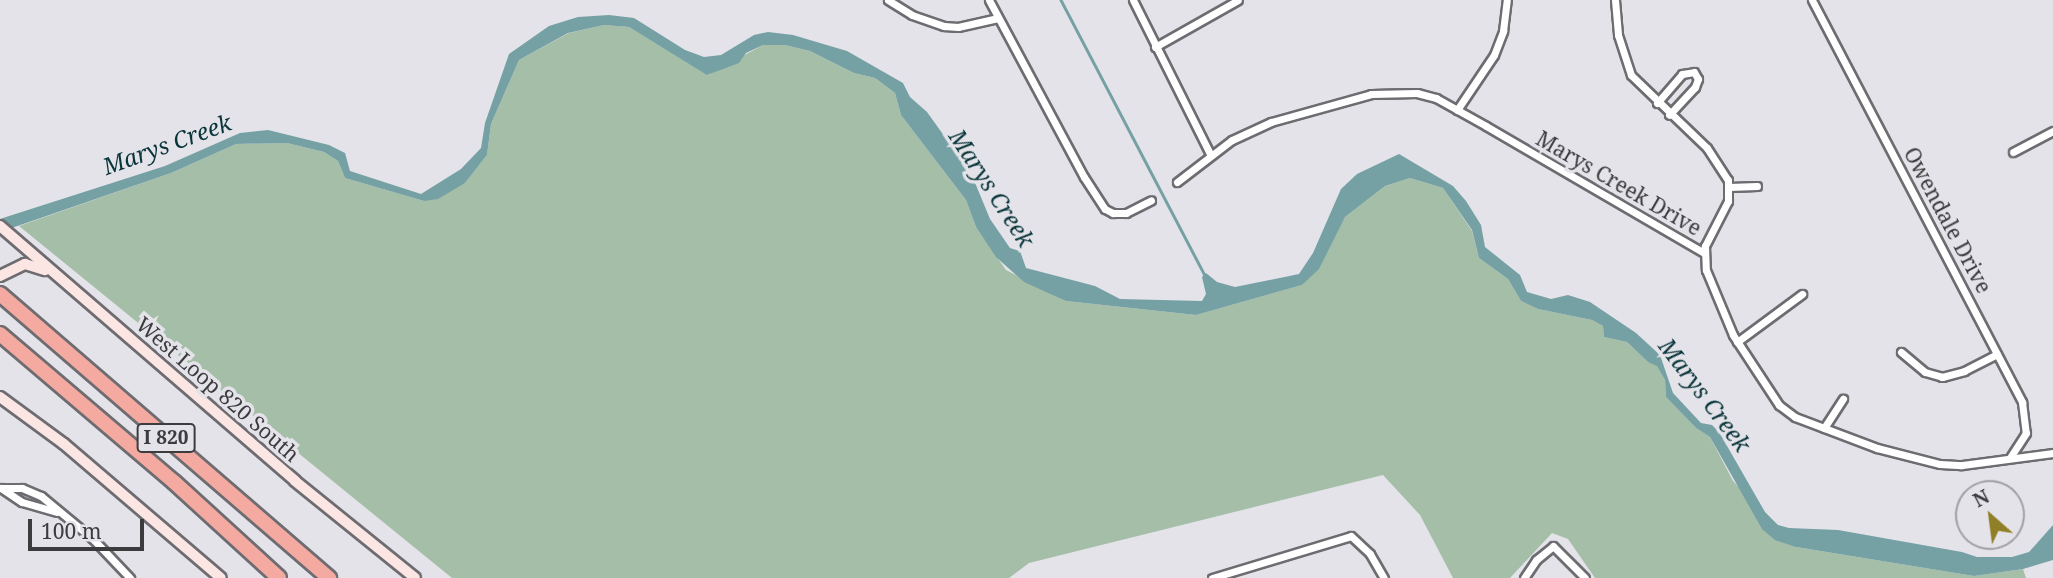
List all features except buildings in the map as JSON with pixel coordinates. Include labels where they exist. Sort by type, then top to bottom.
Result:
[{"type":"highway","name":"I 820","points":[[1,296],[329,578]]},
{"type":"highway","name":"I 820","points":[[0,334],[174,482],[279,578]]},
{"type":"main road","name":"West Loop 820 South","points":[[0,226],[343,521],[415,578]]},
{"type":"main road","points":[[0,276],[24,264],[32,264],[54,274]]},
{"type":"main road","points":[[0,397],[65,444],[219,577]]},
{"type":"street","points":[[888,0],[912,15],[944,26],[958,27],[998,18]]},
{"type":"street","points":[[989,0],[1084,177],[1105,209],[1126,213],[1151,200]]},
{"type":"street","points":[[1133,0],[1211,156]]},
{"type":"street","points":[[1155,47],[1238,0]]},
{"type":"street","points":[[1457,110],[1494,55],[1503,31],[1507,0]]},
{"type":"street","points":[[1615,0],[1625,64],[1637,84],[1707,148],[1725,173],[1729,187],[1728,201],[1707,241],[1704,253]]},
{"type":"street","name":"Owendale Drive","points":[[1812,0],[2022,402],[2026,416],[2026,433],[2010,458]]},
{"type":"street","points":[[1657,103],[1682,74],[1694,72],[1698,79],[1695,87],[1669,115]]},
{"type":"street","name":"Marys Creek Drive","points":[[1177,182],[1233,140],[1271,122],[1371,94],[1417,93],[1457,110],[1704,253],[1710,284],[1737,342],[1779,405],[1795,416],[1877,448],[1940,464],[1962,465],[2053,453]]},
{"type":"street","points":[[2013,152],[2053,131]]},
{"type":"street","points":[[1729,187],[1757,186]]},
{"type":"street","points":[[1737,342],[1802,294]]},
{"type":"street","points":[[1901,352],[1924,372],[1942,377],[1964,371],[1997,354]]},
{"type":"street","points":[[1824,428],[1843,399]]},
{"type":"street","points":[[0,488],[22,502],[57,512]]},
{"type":"street","points":[[0,488],[32,491],[93,539],[130,578]]},
{"type":"street","points":[[1212,578],[1351,536],[1370,554],[1384,578]]},
{"type":"street","points":[[1524,578],[1536,560],[1553,546],[1585,578]]},
{"type":"green space","points":[[604,25],[629,27],[708,75],[763,45],[785,45],[810,51],[854,73],[875,78],[895,93],[901,115],[966,200],[976,227],[1006,270],[1066,301],[1196,315],[1302,285],[1345,217],[1385,186],[1410,178],[1443,188],[1472,231],[1479,258],[1508,279],[1521,301],[1538,309],[1592,320],[1603,326],[1604,337],[1627,342],[1648,362],[1657,365],[1665,380],[1666,397],[1696,428],[1710,437],[1733,481],[1796,547],[1974,576],[2023,569],[2026,578],[1595,578],[1568,539],[1552,533],[1510,578],[1453,578],[1420,515],[1383,475],[1029,563],[1009,578],[452,578],[19,226],[171,173],[236,144],[287,143],[324,152],[338,161],[345,178],[424,201],[465,183],[487,155],[491,124],[519,60],[569,33]]},
{"type":"water","points":[[609,15],[634,18],[685,50],[704,57],[721,55],[754,35],[768,32],[793,35],[847,51],[903,83],[910,97],[927,112],[976,185],[990,219],[1010,248],[1020,251],[1026,268],[1095,286],[1120,299],[1202,301],[1206,294],[1202,277],[1206,273],[1217,282],[1235,287],[1299,274],[1313,253],[1341,189],[1357,174],[1399,154],[1453,186],[1481,225],[1485,247],[1520,275],[1527,292],[1551,299],[1568,295],[1590,302],[1636,333],[1660,355],[1673,393],[1701,423],[1712,425],[1719,432],[1765,512],[1778,525],[1838,530],[1977,557],[2012,557],[2029,552],[2053,525],[2053,560],[2023,569],[1974,576],[1796,547],[1775,540],[1762,529],[1710,437],[1696,428],[1666,397],[1665,380],[1657,366],[1648,362],[1627,342],[1604,337],[1603,326],[1592,320],[1538,309],[1521,301],[1508,279],[1479,258],[1472,230],[1443,188],[1410,178],[1385,186],[1345,217],[1319,269],[1302,285],[1196,315],[1066,301],[1024,282],[996,257],[976,227],[966,200],[901,115],[895,93],[875,78],[854,73],[810,51],[785,45],[763,45],[746,53],[739,63],[707,75],[629,27],[604,25],[568,33],[519,60],[491,124],[487,155],[465,183],[438,199],[424,201],[345,178],[338,161],[324,152],[287,143],[236,144],[171,173],[0,232],[0,219],[165,166],[240,133],[268,130],[329,145],[345,153],[350,171],[421,194],[461,169],[481,148],[485,123],[509,54],[549,26],[578,17]]},
{"type":"waterway","points":[[1061,0],[1205,276]]},
{"type":"water label","name":"Marys Creek","points":[[167,144]]},
{"type":"water label","name":"Marys Creek","points":[[992,188]]},
{"type":"water label","name":"Marys Creek","points":[[1705,395]]}]
